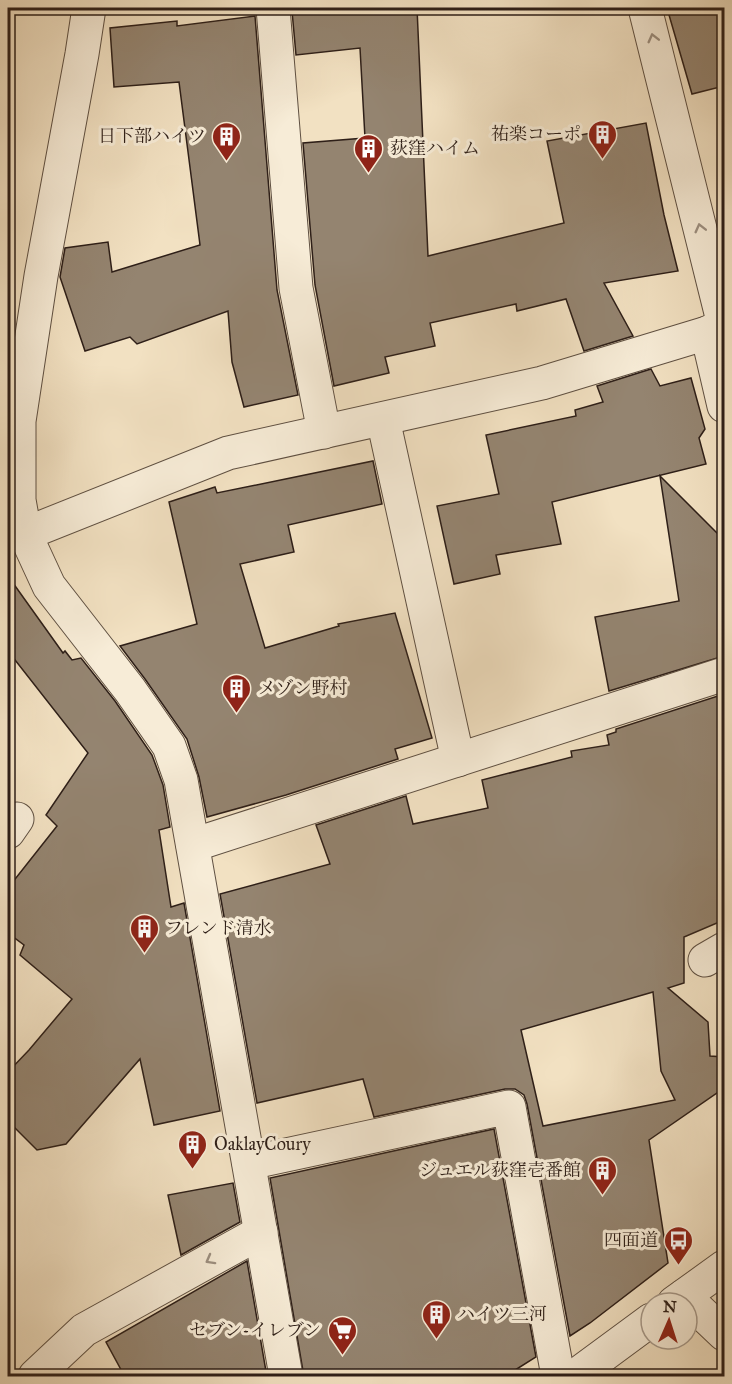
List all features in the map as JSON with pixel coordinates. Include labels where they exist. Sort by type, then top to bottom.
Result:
[{"type":"street","points":[[89,8],[81,64],[41,276],[19,421],[19,500],[16,534],[49,585],[130,690],[169,746],[181,780],[285,1377]]},
{"type":"street","points":[[273,8],[296,288],[324,432]]},
{"type":"street","points":[[645,8],[719,328],[724,406]]},
{"type":"street","points":[[16,534],[228,453],[542,383],[719,328]]},
{"type":"street","points":[[383,419],[458,760]]},
{"type":"street","points":[[193,845],[724,674]]},
{"type":"street","points":[[249,1163],[509,1107],[558,1377]]},
{"type":"street","points":[[35,1377],[84,1330],[261,1232]]},
{"type":"street","points":[[690,1291],[724,1267]]},
{"type":"street","points":[[699,1315],[724,1334]]},
{"type":"street","points":[[576,1377],[639,1329]]},
{"type":"building","points":[[298,8],[417,8],[428,256],[564,223],[547,141],[646,123],[664,215],[678,271],[604,283],[633,336],[584,351],[566,299],[517,311],[516,304],[430,323],[435,346],[385,357],[389,373],[334,386],[315,285],[303,143],[365,138],[360,48],[296,55],[292,11]]},
{"type":"building","points":[[667,8],[724,8],[724,86],[692,94]]},
{"type":"building","points":[[255,16],[277,290],[298,395],[244,407],[232,362],[228,311],[137,344],[130,337],[85,351],[60,277],[65,248],[108,242],[112,272],[200,245],[179,82],[114,87],[110,28],[177,21],[177,26]]},
{"type":"building","points":[[651,369],[660,386],[691,378],[705,429],[699,438],[706,464],[552,502],[561,544],[496,555],[500,574],[454,584],[437,506],[499,494],[486,435],[576,416],[575,410],[603,402],[597,386]]},
{"type":"building","points":[[373,461],[382,504],[288,525],[294,552],[240,564],[265,648],[339,626],[338,624],[395,613],[432,738],[395,749],[398,759],[286,795],[207,817],[199,777],[187,739],[120,646],[197,624],[169,502],[215,487],[217,493]]},
{"type":"building","points":[[660,476],[724,540],[724,656],[609,691],[595,617],[679,601]]},
{"type":"building","points":[[8,576],[63,653],[65,651],[72,660],[81,658],[115,701],[152,755],[163,785],[170,827],[159,830],[171,907],[184,903],[220,1111],[154,1125],[140,1059],[66,1144],[37,1150],[8,1121],[8,1072],[72,999],[20,955],[24,945],[8,933],[8,888],[57,826],[46,815],[88,753],[8,651]]},
{"type":"building","points":[[724,694],[724,920],[684,937],[684,983],[668,988],[708,1022],[710,1056],[724,1057],[724,1088],[649,1140],[668,1263],[570,1336],[524,1095],[515,1089],[505,1089],[374,1117],[363,1079],[257,1103],[220,894],[330,864],[316,825],[406,796],[413,824],[488,808],[482,780],[572,757],[571,751],[609,745],[607,735],[616,732],[616,729]],"holes":[[[653,992],[661,1071],[675,1100],[543,1126],[521,1030]]]},
{"type":"building","points":[[494,1129],[536,1357],[504,1377],[304,1377],[270,1178]]},
{"type":"building","points":[[233,1183],[240,1222],[181,1255],[168,1195]]},
{"type":"building","points":[[247,1261],[267,1377],[125,1377],[106,1342]]},
{"type":"place","name":"祐楽コーポ","points":[[602,160]]},
{"type":"place","name":"日下部ハイツ","points":[[227,162]]},
{"type":"place","name":"荻窪ハイム","points":[[369,174]]},
{"type":"place","name":"メゾン野村","points":[[237,714]]},
{"type":"place","name":"フレンド清水","points":[[144,954]]},
{"type":"place","name":"OaklayCoury","points":[[193,1170]]},
{"type":"place","name":"ジュエル荻窪壱番館","points":[[602,1196]]},
{"type":"place","name":"四面道","points":[[679,1266]]},
{"type":"place","name":"ハイツ三河","points":[[436,1340]]},
{"type":"place","name":"セブン-イレブン","points":[[342,1356]]}]
